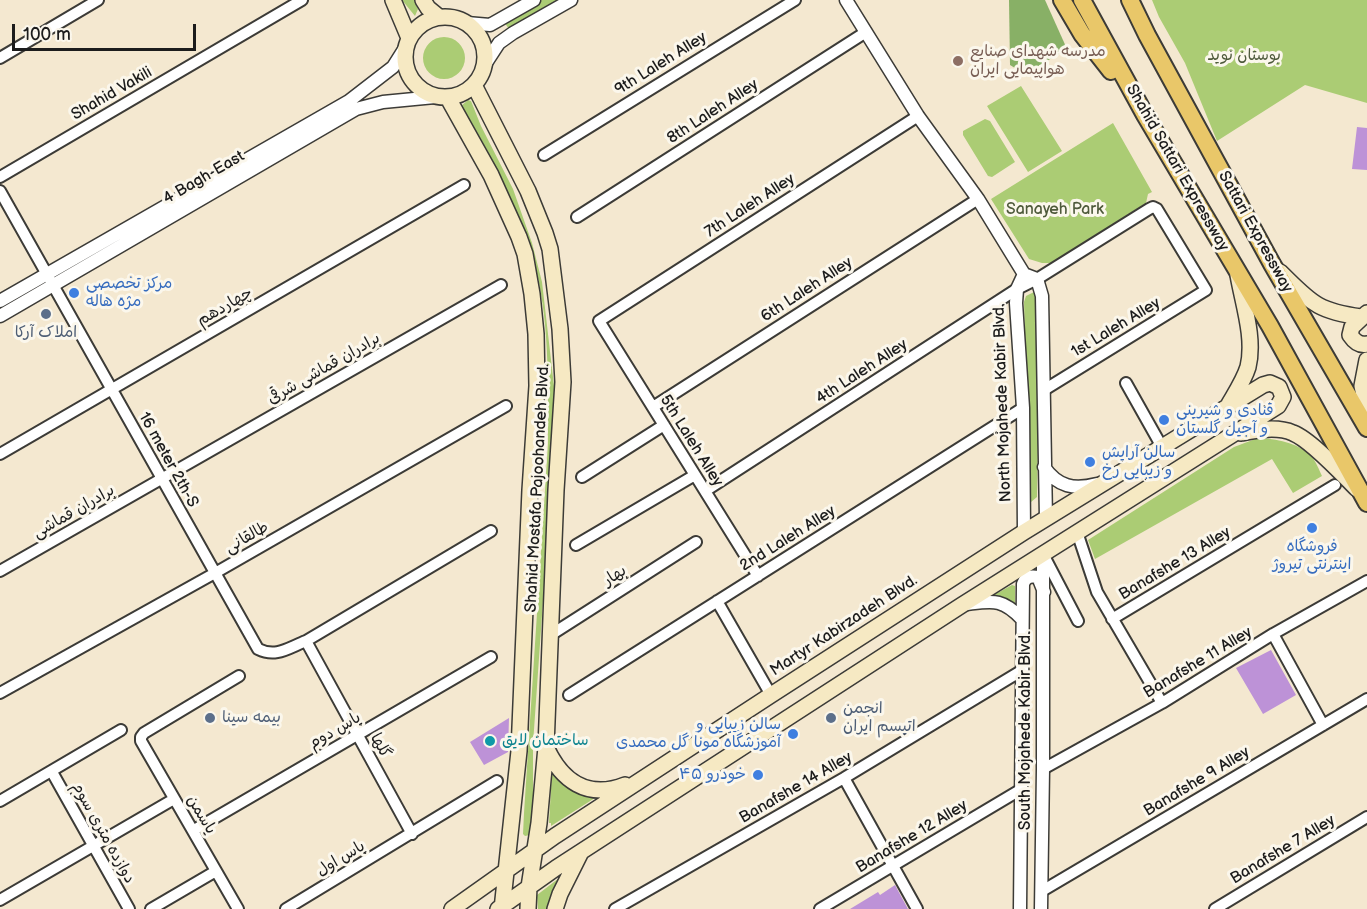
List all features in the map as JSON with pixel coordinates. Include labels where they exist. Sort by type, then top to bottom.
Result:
[{"type":"highway","points":[[1062,0],[1082,34],[1144,115]]},
{"type":"highway","name":"Shahid Sattari Expressway","points":[[1082,0],[1144,115],[1237,272]]},
{"type":"highway","points":[[1130,0],[1147,35]]},
{"type":"highway","points":[[1138,0],[1147,35]]},
{"type":"highway","name":"Sattari Expressway","points":[[1147,35],[1272,264],[1367,428]]},
{"type":"highway","name":"Sattari Expressway","points":[[1237,272],[1270,326],[1365,499]]},
{"type":"main road","points":[[393,0],[407,43]]},
{"type":"main road","points":[[423,0],[428,8],[439,17]]},
{"type":"main road","points":[[439,17],[449,17],[467,23],[476,31],[485,54],[484,66],[474,85],[467,91],[441,97],[423,92],[413,83],[404,59],[407,43],[422,24],[439,17]]},
{"type":"main road","name":"Shahid Mostafa Pajoohandeh Blvd.","points":[[474,85],[539,217],[547,241],[560,329],[564,382],[549,636],[546,747],[528,909]]},
{"type":"main road","name":"Shahid Mostafa Pajoohandeh Blvd.","points":[[441,97],[491,175],[519,237],[525,255],[532,294],[536,334],[537,386],[528,525],[519,751],[501,908]]},
{"type":"main road","points":[[1272,264],[1312,303],[1326,310],[1364,315]]},
{"type":"main road","points":[[1228,406],[1244,378],[1250,355],[1237,272]]},
{"type":"main road","points":[[1364,315],[1352,327],[1350,335],[1355,342],[1367,344]]},
{"type":"main road","points":[[1367,360],[1362,386],[1367,409]]},
{"type":"main road","name":"Martyr Kabirzadeh Blvd.","points":[[452,909],[535,850],[647,776],[1024,532],[1263,386],[1270,383],[1280,387],[1283,397],[1278,406],[1229,436]]},
{"type":"main road","points":[[501,908],[580,853],[962,605],[1229,436],[1272,429],[1293,433],[1320,453],[1365,499]]},
{"type":"main road","points":[[546,747],[560,772],[566,778],[584,787],[602,791],[620,787],[647,776]]},
{"type":"main road","points":[[555,909],[580,853]]},
{"type":"street","points":[[0,58],[98,0]]},
{"type":"street","name":"Shahid Vakili","points":[[0,177],[302,0]]},
{"type":"street","points":[[467,23],[490,25],[534,0]]},
{"type":"street","points":[[484,66],[499,44],[513,33],[571,0]]},
{"type":"street","name":"9th Laleh Alley","points":[[544,154],[795,0]]},
{"type":"street","points":[[846,0],[918,116],[978,199],[1024,274],[1037,279],[1042,296],[1046,519]]},
{"type":"street","name":"8th Laleh Alley","points":[[577,217],[866,32]]},
{"type":"street","name":"4 Bagh-East","points":[[0,316],[50,280],[349,101],[393,67],[407,43]]},
{"type":"street","name":"4 Bagh-East","points":[[0,301],[50,280],[356,110],[383,102],[441,97]]},
{"type":"street","name":"7th Laleh Alley","points":[[599,321],[918,116]]},
{"type":"street","name":"چهاردهم","points":[[0,454],[464,185]]},
{"type":"street","name":"16 meter 2th-S","points":[[0,191],[258,649],[267,654],[306,641]]},
{"type":"street","name":"6th Laleh Alley","points":[[653,407],[978,199]]},
{"type":"street","name":"4th Laleh Alley","points":[[705,491],[1017,289],[1153,207],[1157,209],[1205,287],[1204,292]]},
{"type":"street","name":"North Mojahede Kabir Blvd.","points":[[1024,274],[1017,289],[1023,408],[1024,532]]},
{"type":"street","name":"برادران قماشی شرقی","points":[[162,479],[501,285]]},
{"type":"street","name":"1st Laleh Alley","points":[[1044,390],[1204,292]]},
{"type":"street","name":"5th Laleh Alley","points":[[599,321],[758,576]]},
{"type":"street","points":[[1126,383],[1162,447]]},
{"type":"street","name":"طالقانی","points":[[0,693],[506,406]]},
{"type":"street","name":"2nd Laleh Alley","points":[[569,695],[1023,408]]},
{"type":"street","points":[[582,477],[664,425]]},
{"type":"street","points":[[1044,466],[1058,483],[1070,487],[1083,488],[1104,483]]},
{"type":"street","points":[[576,545],[695,475]]},
{"type":"street","name":"برادران قماشی","points":[[0,571],[162,479]]},
{"type":"street","name":"Banafshe 13 Alley","points":[[1077,532],[1097,592],[1112,619],[1335,485]]},
{"type":"street","points":[[306,641],[491,531]]},
{"type":"street","name":"بهار","points":[[549,636],[696,542]]},
{"type":"street","points":[[1043,554],[1078,621]]},
{"type":"street","name":"South Mojahede Kabir Blvd.","points":[[1041,909],[1043,554]]},
{"type":"street","name":"South Mojahede Kabir Blvd.","points":[[1019,908],[1021,671],[1025,579],[1030,576],[1038,577],[1044,592]]},
{"type":"street","name":"Banafshe 11 Alley","points":[[1043,769],[1162,703],[1273,634],[1367,581]]},
{"type":"street","points":[[717,601],[771,695]]},
{"type":"street","points":[[962,605],[999,601],[1014,610],[1022,619]]},
{"type":"street","points":[[1112,619],[1162,703]]},
{"type":"street","points":[[1273,634],[1323,726]]},
{"type":"street","name":"گلها","points":[[306,641],[412,834]]},
{"type":"street","name":"یاس دوم","points":[[194,830],[491,657]]},
{"type":"street","name":"Banafshe 14 Alley","points":[[615,909],[844,778],[1021,671]]},
{"type":"street","name":"یاسمن","points":[[238,909],[141,741],[141,737],[144,733],[239,676]]},
{"type":"street","name":"Banafshe 9 Alley","points":[[1042,891],[1367,699]]},
{"type":"street","points":[[0,801],[122,730]]},
{"type":"street","name":"دوازده متری سوم","points":[[52,772],[129,909]]},
{"type":"street","points":[[844,778],[917,909]]},
{"type":"street","name":"یاس اول","points":[[286,909],[497,781]]},
{"type":"street","name":"Banafshe 12 Alley","points":[[820,909],[1020,790]]},
{"type":"street","points":[[0,900],[174,799]]},
{"type":"street","name":"Banafshe 7 Alley","points":[[1215,909],[1367,817]]},
{"type":"street","points":[[151,909],[216,871]]},
{"type":"green space","points":[[402,0],[414,0],[418,9],[415,16]]},
{"type":"green space","points":[[542,0],[557,0],[509,29],[504,22]]},
{"type":"green space","points":[[1009,0],[1045,0],[1067,49],[1025,74],[1010,65]]},
{"type":"green space","name":"بوستان نوید","points":[[1152,0],[1367,0],[1367,103],[1305,85],[1217,141],[1185,63]]},
{"type":"green space","points":[[444,37],[459,43],[465,58],[459,73],[444,79],[429,73],[423,58],[429,43]]},
{"type":"green space","points":[[1021,86],[1062,151],[1028,172],[987,106]]},
{"type":"green space","points":[[468,100],[471,101],[513,189],[532,243],[542,282],[554,386],[554,443],[533,744],[533,818],[530,835],[525,836],[523,834],[524,813],[548,444],[545,327],[539,280],[527,238],[483,142],[461,106]]},
{"type":"green space","points":[[985,119],[990,121],[1015,162],[992,177],[988,176],[963,135],[963,131]]},
{"type":"green space","name":"Sanayeh Park","points":[[1113,123],[1152,192],[1148,194],[1146,203],[1051,263],[1029,259],[991,199]]},
{"type":"green space","points":[[1034,292],[1038,293],[1037,497],[1030,502],[1024,302],[1026,296]]},
{"type":"green space","points":[[1258,438],[1279,440],[1299,447],[1313,458],[1322,476],[1293,493],[1272,459],[1095,559],[1088,540],[1234,447]]},
{"type":"green space","points":[[1012,585],[1015,586],[1015,605],[992,596]]},
{"type":"green space","points":[[552,772],[572,788],[598,796],[551,826],[549,823]]},
{"type":"green space","points":[[567,872],[552,909],[538,909],[537,895]]},
{"type":"building","points":[[1357,127],[1367,128],[1367,170],[1352,169]]},
{"type":"building","points":[[1271,650],[1296,695],[1263,714],[1236,668]]},
{"type":"building","name":"ساختمان لایق","points":[[509,718],[508,752],[484,765],[470,742]]},
{"type":"building","points":[[895,885],[908,909],[850,909],[878,892],[880,895]]},
{"type":"place","name":"مدرسه شهدای صنایع هواپیمایی ایران","points":[[958,61]]},
{"type":"place","name":"مرکز تخصصی مژه هاله","points":[[74,293]]},
{"type":"place","name":"املاک آرکا","points":[[46,314]]},
{"type":"place","name":"قنادی و شیرینی و آجیل گلستان","points":[[1164,420]]},
{"type":"place","name":"سالن آرایش و زیبایی رخ","points":[[1090,462]]},
{"type":"place","name":"فروشگاه اینترنتی تیروژ","points":[[1312,528]]},
{"type":"place","name":"بیمه سینا","points":[[210,718]]},
{"type":"place","name":"انجمن اتیسم ایران","points":[[831,718]]},
{"type":"place","name":"سالن زیبایی و آموزشگاه مونا گل محمدی","points":[[793,734]]},
{"type":"place","name":"ساختمان لایق","points":[[490,741]]},
{"type":"place","name":"خودرو ۴۵","points":[[758,775]]}]
